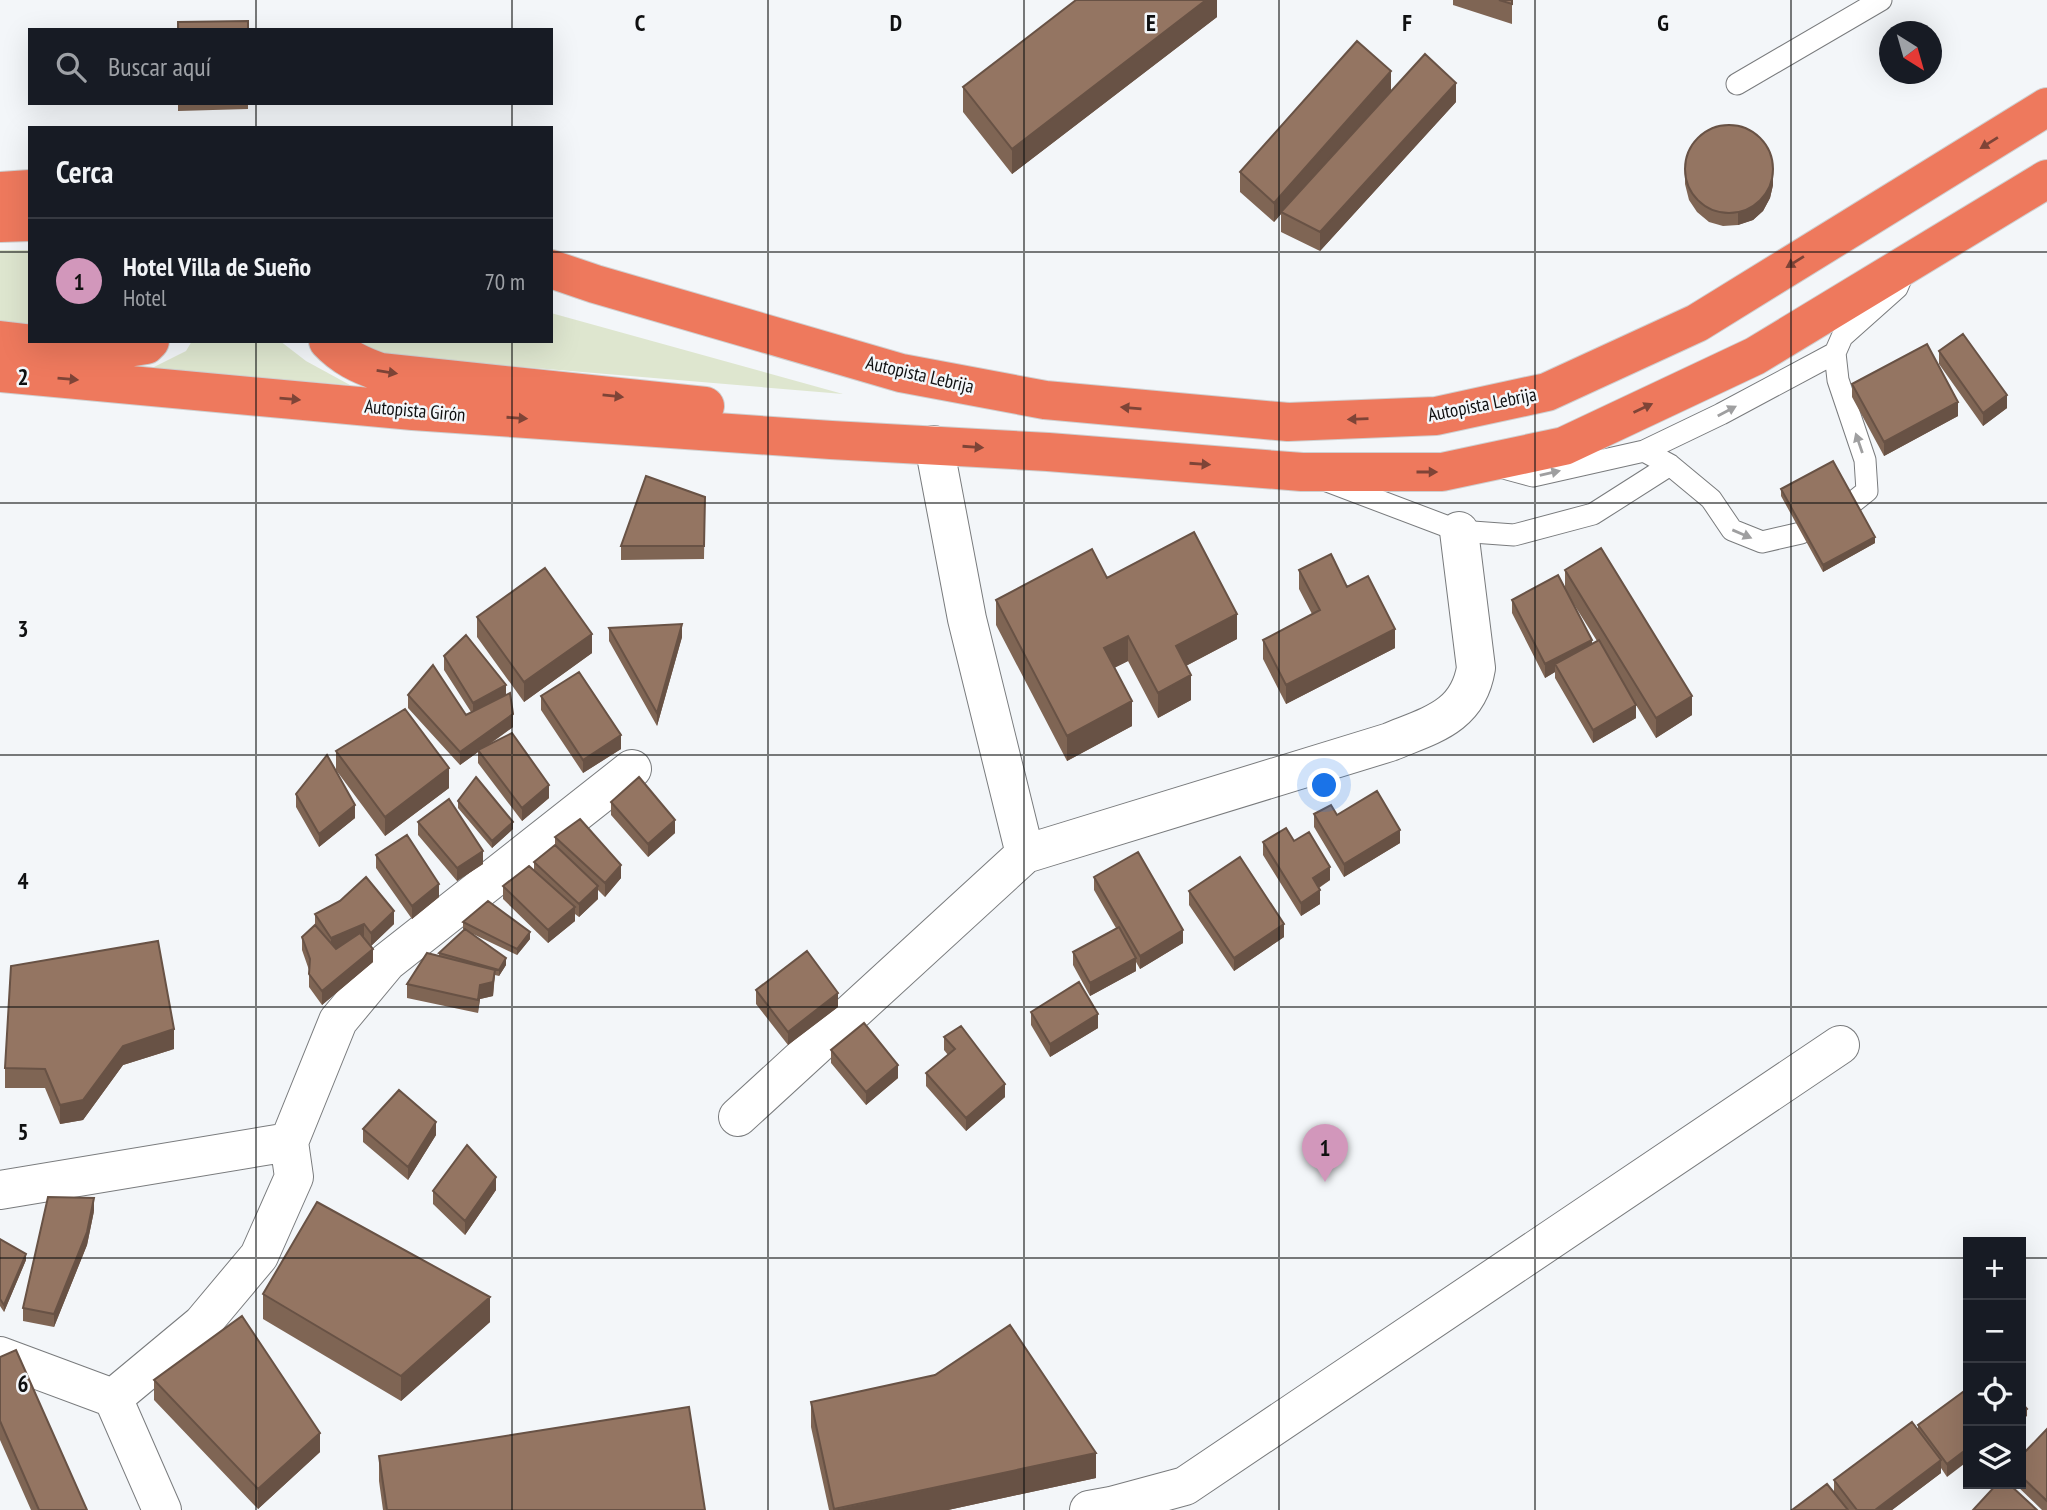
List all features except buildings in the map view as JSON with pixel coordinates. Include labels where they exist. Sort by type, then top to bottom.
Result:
[{"type":"highway","name":"Autopista Lebrija","points":[[807,346],[901,373],[1045,400],[1288,422],[1436,416],[1546,392],[1697,323],[2047,107]]},
{"type":"highway","points":[[330,343],[338,352],[356,363],[380,372],[740,410],[831,440],[1303,472],[1442,472],[1564,446],[1755,356],[2047,179]]},
{"type":"highway","points":[[0,191],[28,189]]},
{"type":"highway","points":[[0,223],[28,222]]},
{"type":"highway","points":[[553,270],[807,346]]},
{"type":"highway","points":[[553,295],[727,346],[807,346]]},
{"type":"highway","points":[[0,340],[103,352],[148,343]]},
{"type":"highway","name":"Autopista Girón","points":[[0,373],[413,411],[831,440]]},
{"type":"street","points":[[934,445],[967,619],[1025,853]]},
{"type":"street","points":[[738,1117],[1025,853],[1390,742],[1444,719],[1458,709],[1474,682],[1476,668],[1458,531]]},
{"type":"street","points":[[113,1398],[202,1324],[259,1256],[294,1177],[289,1142],[338,1021],[387,962],[632,769]]},
{"type":"street","points":[[1089,1510],[1111,1507],[1185,1486],[1840,1045]]},
{"type":"street","points":[[0,1190],[289,1142]]},
{"type":"street","points":[[0,1356],[113,1398],[162,1510]]},
{"type":"lane","points":[[1737,84],[1881,0]]},
{"type":"lane","points":[[1852,503],[1867,491],[1865,460],[1838,380],[1835,353],[1842,337],[1897,288],[1906,266]]},
{"type":"lane","points":[[1484,463],[1532,477],[1644,452],[1835,353]]},
{"type":"lane","points":[[1644,452],[1670,465],[1711,499],[1732,530],[1762,542],[1801,533]]},
{"type":"lane","points":[[1303,472],[1458,531],[1514,536],[1593,514],[1670,465]]},
{"type":"green space","points":[[0,250],[28,250],[28,324],[0,322]]},
{"type":"green space","points":[[553,314],[843,394],[368,354],[355,343],[553,343]]},
{"type":"green space","points":[[191,343],[283,343],[306,361],[350,385],[150,369],[186,351]]},
{"type":"place","name":"Hotel Villa de Sueño","points":[[1325,1182]]}]
